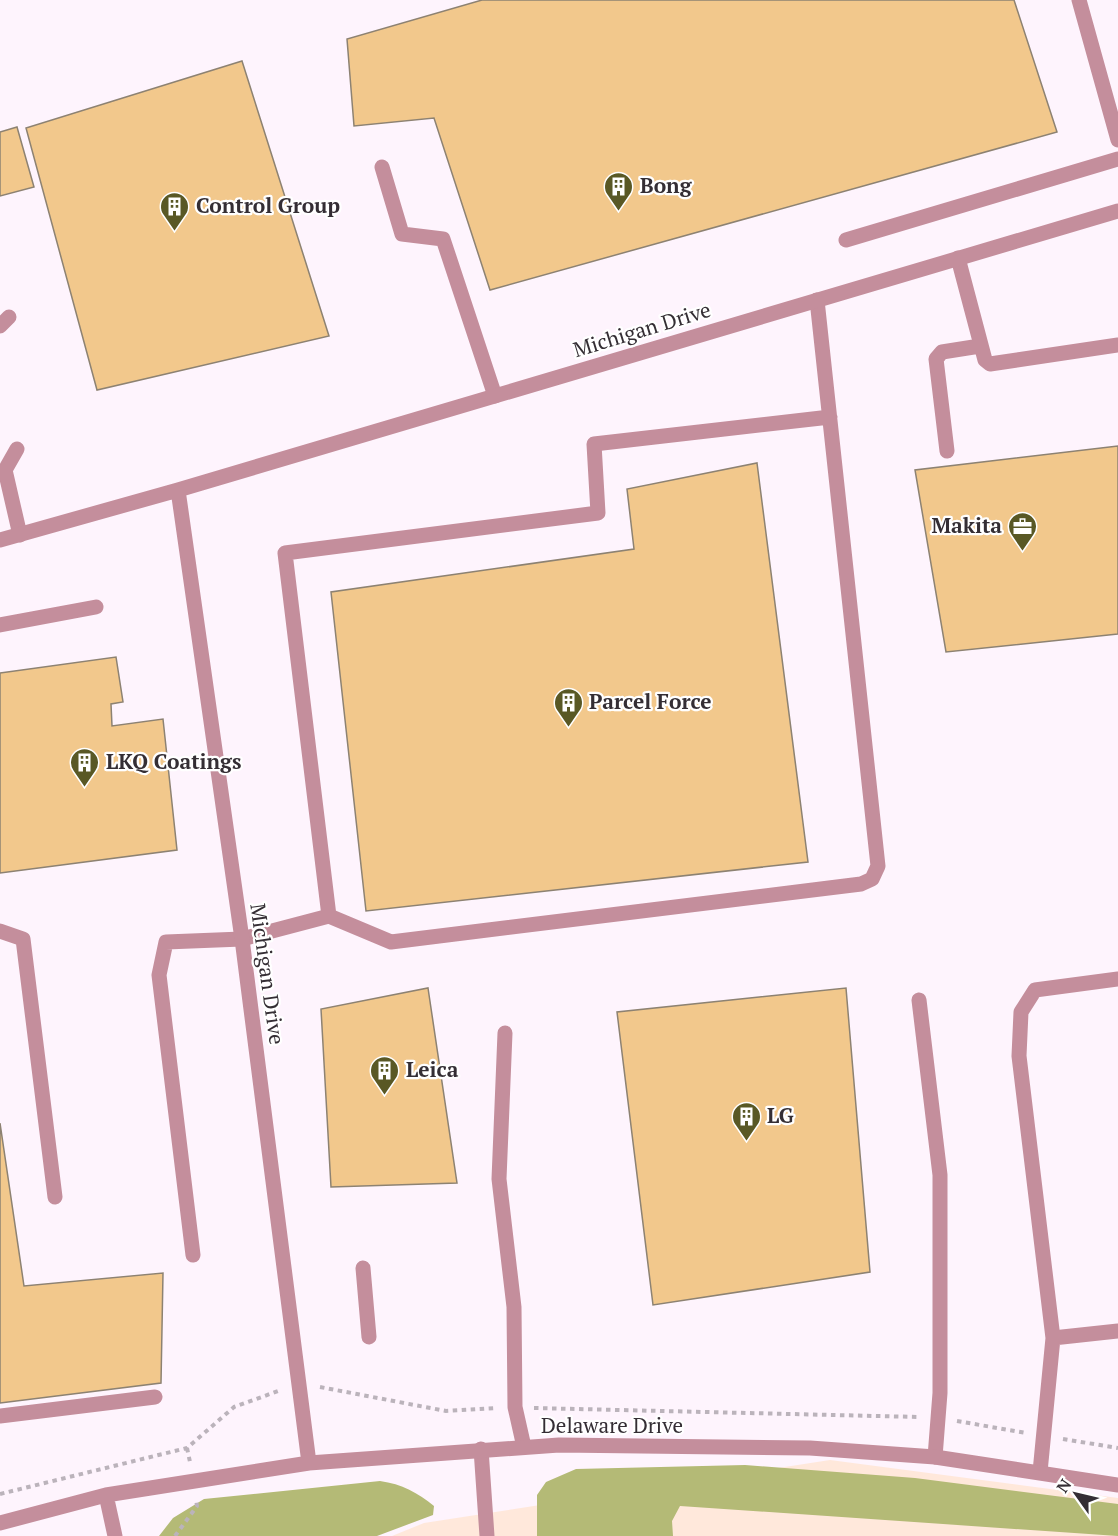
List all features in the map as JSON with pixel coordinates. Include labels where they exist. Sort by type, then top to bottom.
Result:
[{"type":"street","points":[[1079,0],[1118,140]]},
{"type":"street","points":[[846,240],[1118,159]]},
{"type":"street","points":[[382,167],[402,234],[443,239],[495,396]]},
{"type":"street","name":"Michigan Drive","points":[[0,540],[178,490],[1118,211]]},
{"type":"street","points":[[958,258],[984,360],[995,365],[1118,345]]},
{"type":"street","points":[[193,1255],[159,975],[166,942],[242,939],[329,916],[391,942],[861,884],[872,879],[878,866],[817,300]]},
{"type":"street","points":[[947,451],[936,359],[942,352],[980,346]]},
{"type":"street","points":[[329,916],[285,553],[598,513],[594,444],[830,417]]},
{"type":"street","points":[[5,470],[17,449]]},
{"type":"street","points":[[0,455],[20,535]]},
{"type":"street","name":"Michigan Drive","points":[[178,490],[242,939],[309,1463]]},
{"type":"street","points":[[0,625],[96,607]]},
{"type":"street","points":[[0,932],[22,939],[55,1197]]},
{"type":"street","points":[[1040,1472],[1053,1338],[1019,1056],[1021,1012],[1035,990],[1118,979]]},
{"type":"street","points":[[919,1000],[940,1175],[940,1393],[935,1457]]},
{"type":"street","points":[[505,1033],[499,1179],[514,1307],[515,1407],[524,1447]]},
{"type":"street","points":[[363,1268],[369,1337]]},
{"type":"street","points":[[1053,1338],[1118,1331]]},
{"type":"street","points":[[0,1416],[155,1397]]},
{"type":"street","name":"Delaware Drive","points":[[0,1523],[106,1495],[309,1463],[559,1444],[810,1448],[935,1457],[1118,1485]]},
{"type":"street","points":[[481,1449],[487,1536]]},
{"type":"street","points":[[106,1495],[115,1536]]},
{"type":"shaded area","points":[[830,1460],[1118,1498],[1118,1536],[392,1536],[424,1523]]},
{"type":"green space","points":[[745,1465],[915,1478],[1118,1504],[1118,1536],[680,1506],[672,1521],[673,1536],[537,1536],[537,1495],[546,1482],[576,1469]]},
{"type":"green space","points":[[380,1481],[403,1487],[422,1497],[434,1506],[433,1515],[377,1536],[159,1536],[173,1518],[204,1499]]},
{"type":"building","name":"Bong","points":[[482,0],[1014,0],[1057,132],[490,290],[434,118],[354,126],[347,39]]},
{"type":"building","name":"Control Group","points":[[242,61],[329,336],[97,390],[26,128]]},
{"type":"building","points":[[17,127],[34,187],[0,196],[0,132]]},
{"type":"building","name":"Makita","points":[[1118,446],[1118,634],[946,652],[915,470]]},
{"type":"building","name":"Parcel Force","points":[[757,463],[808,862],[366,911],[331,592],[634,549],[627,489]]},
{"type":"building","name":"LKQ Coatings","points":[[116,657],[123,702],[111,704],[112,726],[163,719],[177,850],[0,873],[0,673]]},
{"type":"building","name":"Leica","points":[[428,988],[457,1183],[331,1187],[321,1009]]},
{"type":"building","name":"LG","points":[[846,988],[870,1272],[653,1305],[617,1012]]},
{"type":"building","points":[[0,1123],[24,1286],[163,1273],[161,1383],[0,1403]]},
{"type":"place","name":"Bong","points":[[619,212]]},
{"type":"place","name":"Control Group","points":[[175,232]]},
{"type":"place","name":"Makita","points":[[1023,552]]},
{"type":"place","name":"Parcel Force","points":[[568,728]]},
{"type":"place","name":"LKQ Coatings","points":[[85,788]]},
{"type":"place","name":"Leica","points":[[385,1096]]},
{"type":"place","name":"LG","points":[[746,1142]]}]
